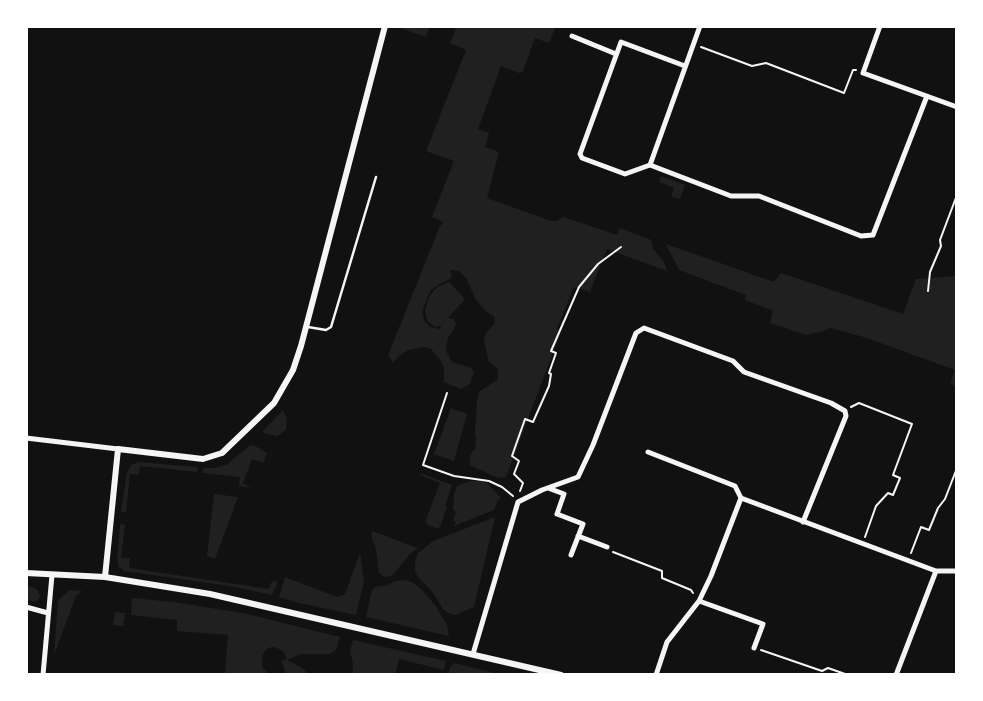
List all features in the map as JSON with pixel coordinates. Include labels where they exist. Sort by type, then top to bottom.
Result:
[{"type":"street","points":[[26,438],[203,458],[222,453],[274,403],[293,370],[385,26]]},
{"type":"street","points":[[650,165],[700,26]]},
{"type":"street","points":[[880,26],[863,72],[957,107]]},
{"type":"street","points":[[572,36],[616,54]]},
{"type":"street","points":[[685,66],[621,42],[580,154],[582,158],[625,174],[650,165],[731,196],[759,196],[860,236],[873,235],[927,96]]},
{"type":"street","points":[[473,654],[517,501],[578,477],[593,445],[636,333],[644,328],[733,361],[744,372],[845,411],[846,416],[803,522]]},
{"type":"street","points":[[105,578],[118,449]]},
{"type":"street","points":[[648,452],[735,486],[741,498],[803,522],[936,571],[957,571]]},
{"type":"street","points":[[547,488],[564,494],[557,514],[583,524],[571,554]]},
{"type":"street","points":[[656,675],[667,642],[699,601],[711,576],[741,498]]},
{"type":"street","points":[[578,536],[607,546]]},
{"type":"street","points":[[896,675],[936,571]]},
{"type":"street","points":[[26,573],[105,578],[210,594],[473,654],[539,672],[561,675]]},
{"type":"street","points":[[43,675],[52,575]]},
{"type":"street","points":[[699,601],[762,624],[754,648]]},
{"type":"street","points":[[26,608],[48,613]]},
{"type":"lane","points":[[305,326],[326,330],[332,327],[376,177]]},
{"type":"path","points":[[693,44],[752,66],[766,63],[844,93],[853,70],[863,72]]},
{"type":"path","points":[[928,291],[930,272],[941,246],[940,240],[957,195]]},
{"type":"path","points":[[447,393],[423,465],[454,476],[488,481],[502,487],[517,501],[523,483],[514,474],[518,461],[512,456],[526,418],[533,422],[549,386],[551,374],[548,373],[556,353],[551,351],[580,286],[598,264],[622,247]]},
{"type":"path","points":[[845,411],[859,403],[912,424],[893,476],[900,478],[894,495],[888,493],[876,506],[863,544]]},
{"type":"path","points":[[911,552],[921,527],[929,530],[938,508],[945,499],[957,468]]},
{"type":"path","points":[[607,546],[607,550],[662,571],[662,578],[692,590],[699,601]]},
{"type":"path","points":[[754,648],[822,671],[828,668],[848,675]]},
{"type":"shaded area","points":[[394,26],[430,26],[426,37]]},
{"type":"shaded area","points":[[457,26],[556,26],[549,43],[535,38],[523,71],[519,73],[501,66],[478,129],[489,133],[485,147],[499,152],[487,198],[551,221],[564,217],[617,235],[620,228],[651,240],[653,249],[664,262],[667,271],[607,249],[590,292],[574,287],[557,328],[560,334],[506,477],[498,478],[470,465],[470,455],[475,448],[476,439],[477,399],[480,391],[496,381],[498,377],[498,369],[489,362],[484,341],[486,333],[494,324],[495,318],[476,300],[466,278],[459,271],[450,270],[452,276],[450,279],[431,290],[422,312],[425,322],[430,327],[439,329],[447,319],[441,326],[435,327],[427,320],[425,310],[430,295],[437,287],[449,282],[465,299],[448,318],[454,319],[456,325],[448,338],[446,347],[452,362],[472,368],[474,373],[470,384],[461,389],[444,382],[444,368],[431,349],[424,347],[408,350],[393,363],[388,355],[440,226],[444,222],[432,217],[454,161],[426,151],[466,50],[450,43]]},
{"type":"shaded area","points":[[661,176],[685,185],[680,199],[671,197],[674,188],[659,182]]},
{"type":"shaded area","points":[[666,244],[774,282],[781,273],[903,314],[916,279],[957,276],[957,386],[950,384],[955,370],[867,338],[831,328],[806,335],[770,323],[773,311],[745,300],[746,295],[679,270]]},
{"type":"shaded area","points":[[451,408],[467,414],[454,461],[434,454]]},
{"type":"shaded area","points":[[283,410],[287,419],[286,430],[277,436],[266,434],[263,431]]},
{"type":"shaded area","points":[[254,445],[267,453],[263,463],[252,459],[243,483],[251,488],[239,486],[240,477],[202,473],[203,468],[226,465],[249,446]]},
{"type":"shaded area","points":[[138,462],[197,467],[197,472],[140,466],[139,475],[130,474],[126,512],[121,512],[127,472],[131,465]]},
{"type":"shaded area","points":[[420,473],[452,485],[439,529],[427,525],[425,522],[440,483],[420,475]]},
{"type":"shaded area","points":[[471,481],[481,481],[488,484],[501,498],[498,500],[494,510],[454,526],[456,522],[453,520],[456,512],[453,510],[454,495],[457,486]]},
{"type":"shaded area","points":[[214,494],[238,497],[215,559],[207,556]]},
{"type":"shaded area","points":[[495,517],[474,607],[455,615],[448,613],[418,577],[415,570],[415,561],[418,553],[433,541]]},
{"type":"shaded area","points":[[120,524],[125,525],[121,558],[130,558],[129,568],[269,589],[272,581],[278,582],[272,595],[230,586],[124,571],[119,567],[117,560]]},
{"type":"shaded area","points":[[372,531],[418,548],[410,554],[392,576],[383,577],[379,572],[376,549],[371,536]]},
{"type":"shaded area","points":[[360,553],[364,581],[356,615],[279,597],[285,577],[337,597],[345,594]]},
{"type":"shaded area","points":[[406,580],[414,583],[435,605],[447,625],[449,636],[366,617],[372,590],[375,587]]},
{"type":"shaded area","points":[[26,586],[35,588],[38,591],[40,597],[38,600],[34,602],[26,599]]},
{"type":"shaded area","points":[[70,590],[82,591],[76,596],[54,655],[58,600]]},
{"type":"shaded area","points":[[132,598],[174,602],[248,614],[340,637],[336,650],[330,654],[301,654],[287,660],[310,675],[288,675],[281,661],[285,660],[286,657],[283,651],[274,647],[268,648],[262,655],[262,666],[267,672],[266,675],[225,675],[228,635],[177,631],[177,620],[131,615]]},
{"type":"shaded area","points":[[115,612],[125,613],[123,626],[113,625]]},
{"type":"shaded area","points":[[353,640],[446,661],[444,670],[399,659],[395,675],[352,675],[353,664],[350,651]]},
{"type":"shaded area","points":[[454,663],[503,675],[448,675],[450,667]]}]
